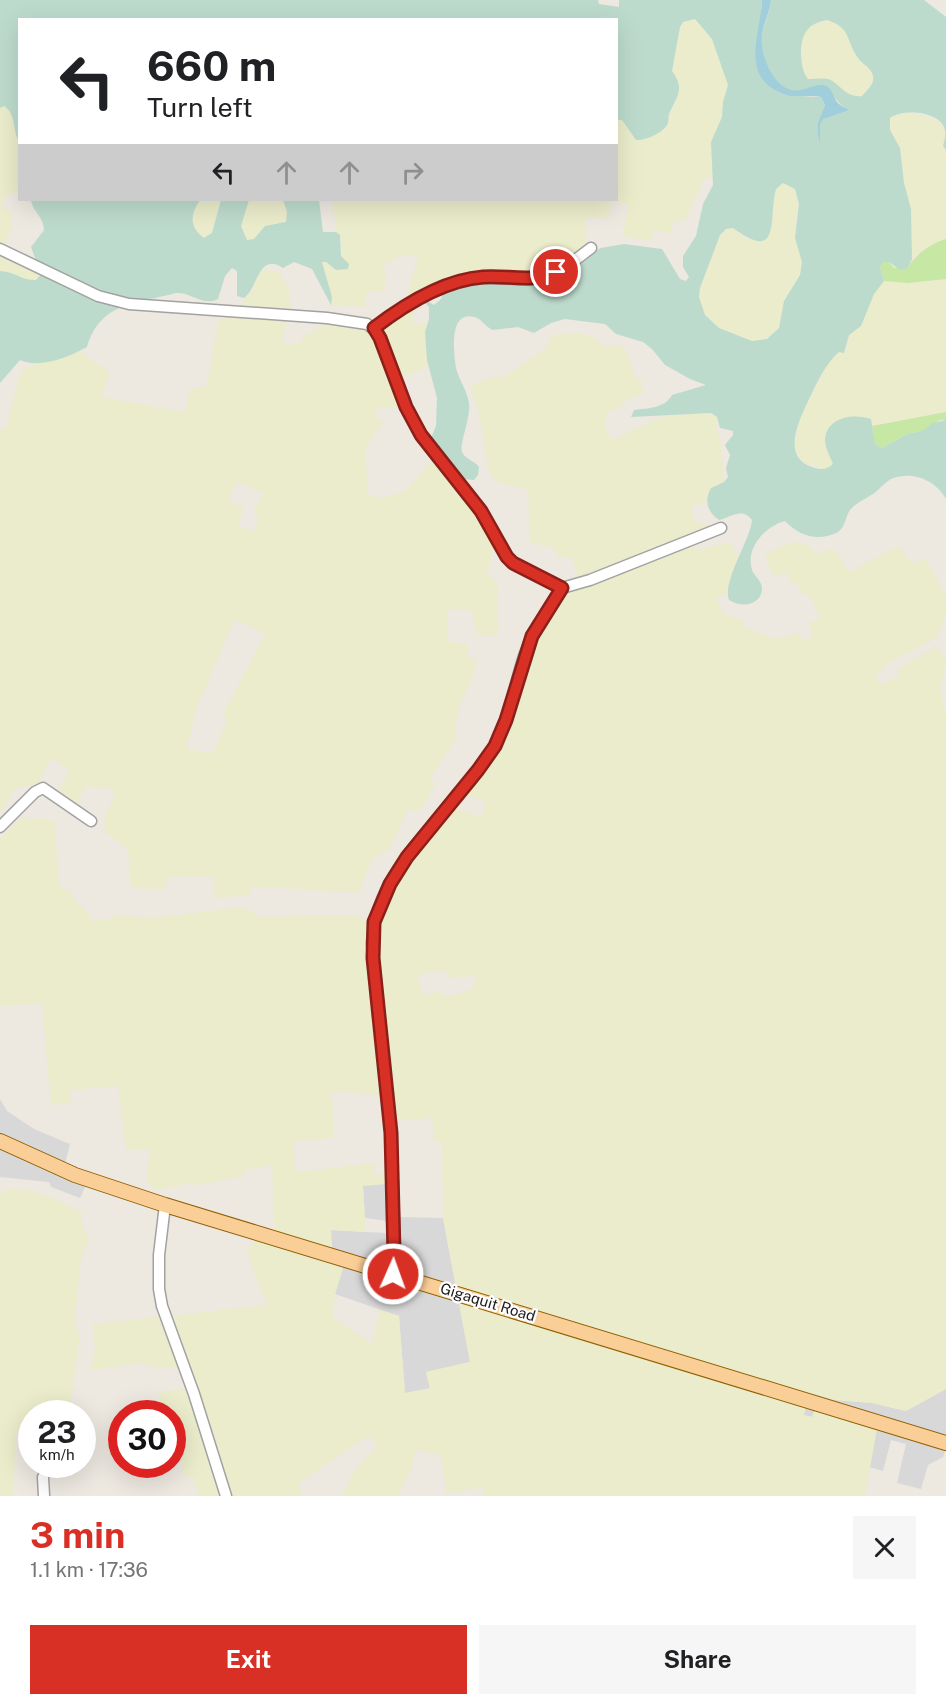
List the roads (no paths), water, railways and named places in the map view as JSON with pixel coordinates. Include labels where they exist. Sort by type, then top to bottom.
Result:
[{"type":"main road","name":"Gigaquit Road","points":[[0,1141],[75,1176],[946,1443]]},
{"type":"street","points":[[374,328],[407,306],[455,283],[490,277],[541,278],[556,272],[591,248]]},
{"type":"street","points":[[0,249],[99,296],[129,304],[338,319],[362,322],[374,328],[380,338],[406,407],[421,435],[481,511],[507,557],[513,563],[562,588]]},
{"type":"street","points":[[393,1274],[391,1133],[373,958],[374,922],[390,884],[407,857],[495,746],[506,720],[532,636],[562,588],[590,580],[721,528]]},
{"type":"street","points":[[0,827],[35,792],[43,788],[91,822]]},
{"type":"street","points":[[165,1204],[159,1255],[159,1289],[162,1306],[194,1394],[226,1496]]},
{"type":"street","points":[[43,1478],[44,1496]]},
{"type":"water","points":[[762,0],[771,0],[762,43],[765,60],[778,82],[791,90],[826,86],[838,103],[849,110],[823,119],[820,125],[820,142],[817,126],[825,105],[821,97],[784,94],[770,86],[761,77],[755,53]]}]
